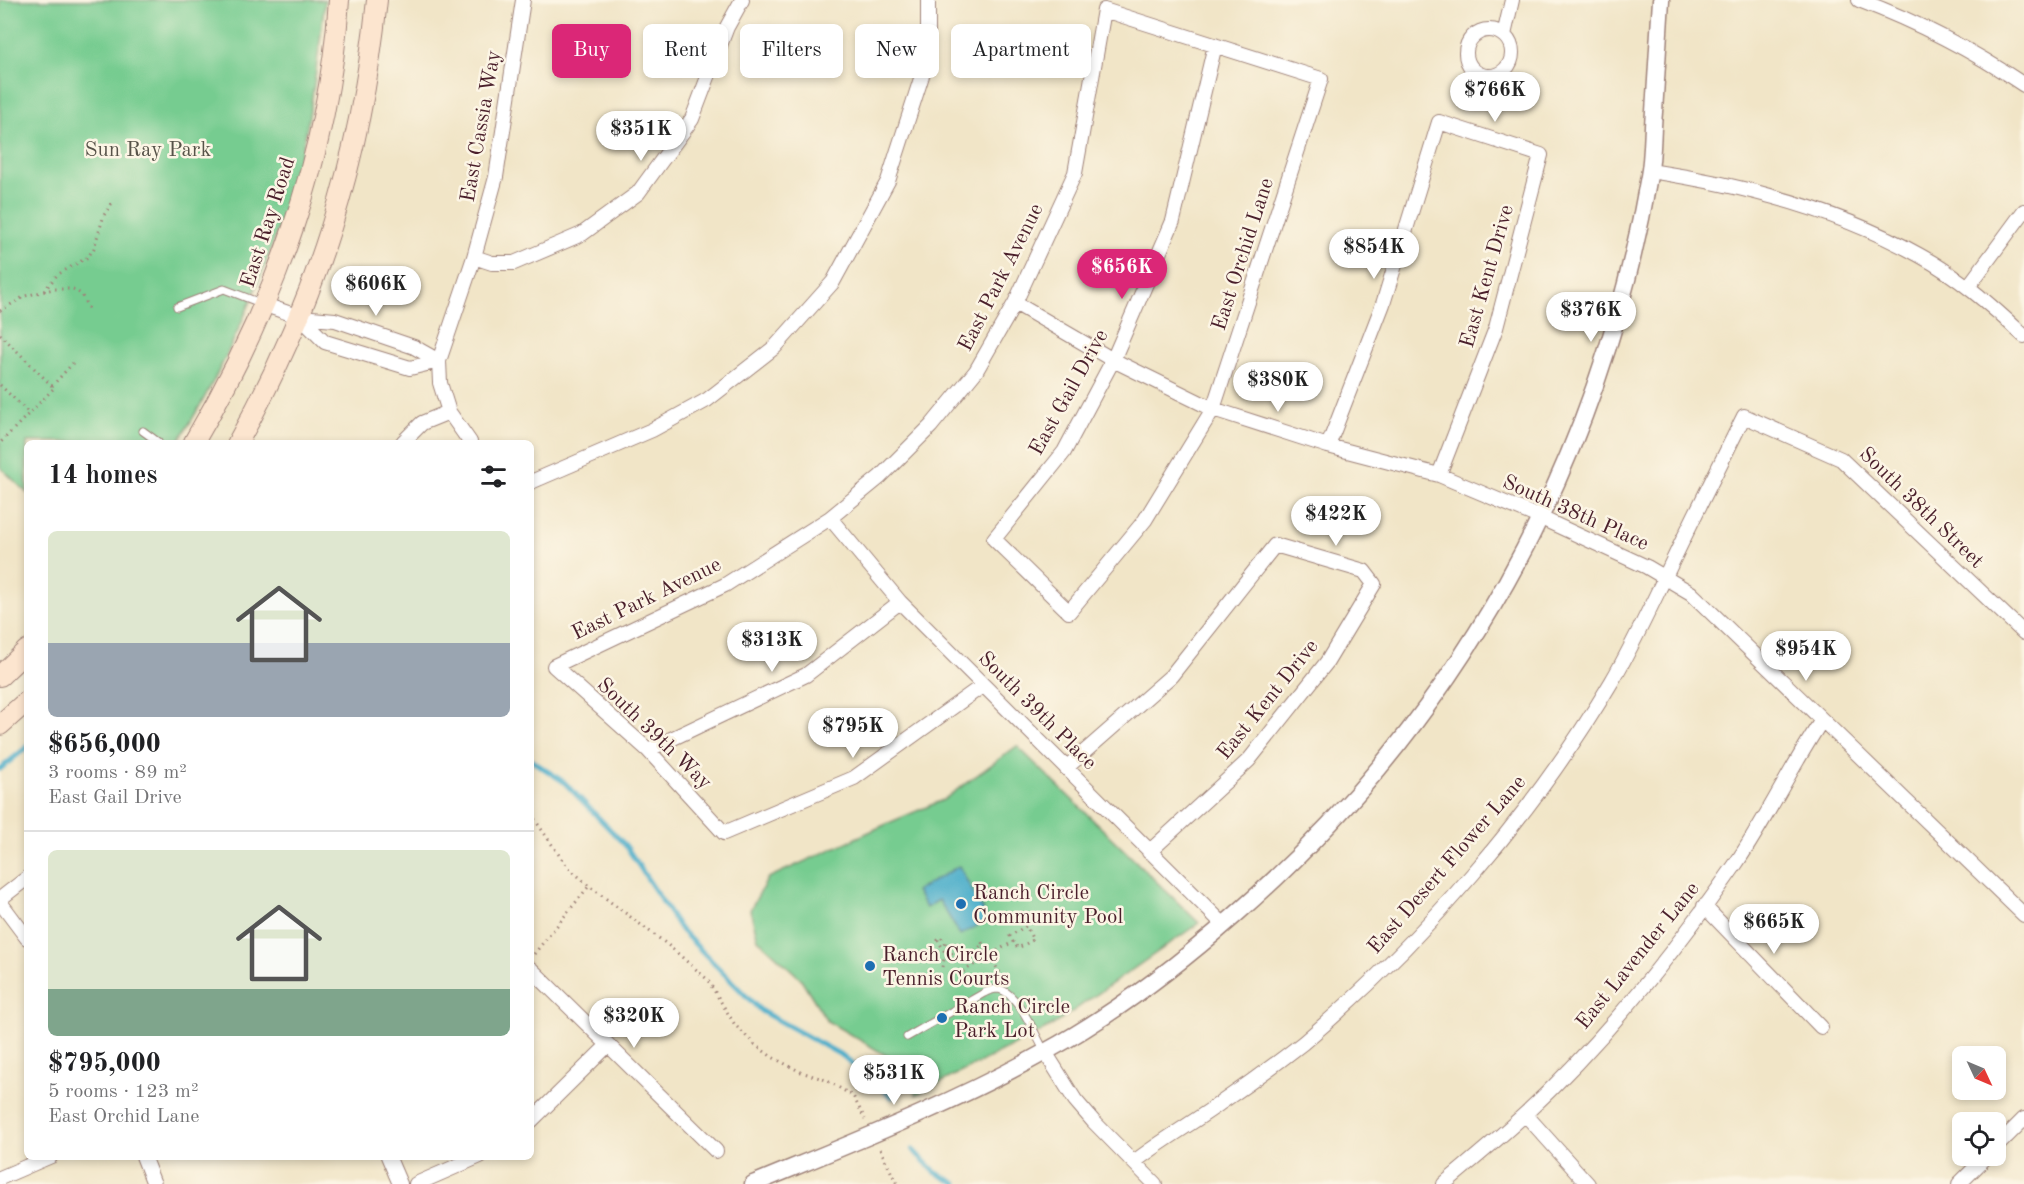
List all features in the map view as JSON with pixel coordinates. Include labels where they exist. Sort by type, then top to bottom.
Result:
[{"type":"main road","name":"East Ray Road","points":[[195,440],[219,401],[265,305],[293,227],[318,138],[331,67],[339,0]]},
{"type":"main road","points":[[239,440],[300,317],[330,236],[355,144],[377,0]]},
{"type":"main road","points":[[0,675],[24,653]]},
{"type":"main road","points":[[0,725],[24,704]]},
{"type":"street","name":"East Cassia Way","points":[[439,361],[474,257],[496,177],[523,0]]},
{"type":"street","points":[[474,257],[492,262],[514,263],[582,234],[638,193],[692,119],[727,27],[742,0]]},
{"type":"street","points":[[534,481],[652,430],[707,400],[775,347],[833,282],[888,180],[928,57],[928,0]]},
{"type":"street","points":[[1504,35],[1512,0]]},
{"type":"street","points":[[753,1184],[957,1097],[1045,1052],[1145,988],[1224,925],[1301,856],[1344,811],[1408,735],[1470,645],[1541,518],[1582,423],[1604,363],[1636,242],[1650,171],[1661,0]]},
{"type":"street","points":[[1859,0],[1895,14],[1957,44],[2024,85]]},
{"type":"street","name":"East Park Avenue","points":[[554,666],[725,585],[830,518],[880,477],[931,426],[976,371],[1015,303],[1075,173],[1104,10],[1215,45]]},
{"type":"street","name":"East Orchid Lane","points":[[1069,612],[1145,520],[1213,409],[1321,79],[1215,45]]},
{"type":"street","name":"East Gail Drive","points":[[1069,612],[994,539],[1064,452],[1113,360],[1173,221],[1215,45]]},
{"type":"street","name":"East Kent Drive","points":[[1328,446],[1383,304],[1439,122],[1541,154],[1496,328],[1439,476]]},
{"type":"street","points":[[1650,171],[1679,175],[1789,199],[1881,236],[1920,255],[1968,287],[2024,336]]},
{"type":"street","points":[[1968,287],[2024,211]]},
{"type":"street","name":"South 38th Place","points":[[1015,303],[1113,360],[1213,409],[1328,446],[1439,476],[1541,518],[1665,576],[1691,593],[2024,915]]},
{"type":"street","points":[[265,305],[300,317],[334,320],[414,346],[439,361]]},
{"type":"street","points":[[300,317],[326,342],[410,368],[439,361]]},
{"type":"street","points":[[439,361],[440,383],[449,412],[469,440]]},
{"type":"street","points":[[405,440],[422,423],[449,412]]},
{"type":"street","name":"East Desert Flower Lane","points":[[1134,1162],[1150,1149],[1219,1105],[1302,1043],[1363,988],[1422,929],[1515,824],[1564,756],[1612,680],[1744,416]]},
{"type":"street","name":"South 38th Street","points":[[1744,416],[1841,459],[2024,633]]},
{"type":"street","name":"South 39th Place","points":[[830,518],[900,602],[1224,925]]},
{"type":"street","name":"East Kent Drive","points":[[1066,768],[1171,676],[1275,545],[1364,571],[1374,584],[1327,662],[1249,760],[1149,852]]},
{"type":"street","points":[[648,750],[806,675],[900,602]]},
{"type":"street","name":"South 39th Way","points":[[554,666],[648,750],[724,833],[854,778],[982,686]]},
{"type":"street","name":"East Lavender Lane","points":[[1444,1184],[1525,1114],[1607,1029],[1669,955],[1765,820],[1822,720]]},
{"type":"street","points":[[24,880],[0,900],[24,934]]},
{"type":"street","points":[[1704,906],[1821,1027]]},
{"type":"street","points":[[534,972],[716,1151]]},
{"type":"street","points":[[534,1118],[608,1045]]},
{"type":"street","points":[[1045,1052],[1075,1100],[1155,1184]]},
{"type":"street","points":[[1525,1114],[1588,1184]]},
{"type":"street","points":[[2006,1137],[2024,1119]]},
{"type":"street","points":[[0,1178],[42,1160]]},
{"type":"street","points":[[145,1160],[154,1184]]},
{"type":"street","points":[[390,1160],[400,1184]]},
{"type":"street","points":[[416,1184],[471,1160]]},
{"type":"street","points":[[1959,1184],[1977,1166]]},
{"type":"lane","points":[[177,306],[224,289],[265,305]]},
{"type":"lane","points":[[143,431],[155,440]]},
{"type":"lane","points":[[907,1037],[984,993],[997,989],[1006,992],[1016,1000],[1045,1052]]},
{"type":"path","points":[[44,291],[57,275],[88,257],[94,248],[104,215],[114,200]]},
{"type":"path","points":[[0,311],[25,296],[44,291],[73,289],[81,294],[89,310]]},
{"type":"path","points":[[0,334],[52,386]]},
{"type":"path","points":[[0,443],[54,388],[52,386],[74,363]]},
{"type":"path","points":[[0,385],[29,413]]},
{"type":"path","points":[[534,818],[566,866],[698,970],[715,989],[735,1025],[754,1044],[772,1057],[826,1080],[853,1096],[897,1184]]},
{"type":"path","points":[[534,953],[589,886]]},
{"type":"path","points":[[1026,926],[1033,940],[1018,948],[1013,942],[1010,936],[1026,926]]},
{"type":"path","points":[[947,956],[938,940],[941,937],[957,961],[983,945]]},
{"type":"path","points":[[981,940],[1003,978]]},
{"type":"path","points":[[958,975],[1013,942]]},
{"type":"path","points":[[942,967],[944,959],[951,952]]},
{"type":"green space","name":"Sun Ray Park","points":[[0,0],[325,0],[307,127],[288,199],[270,252],[236,336],[209,390],[179,440],[24,440],[24,490],[0,467]]},
{"type":"green space","points":[[1017,746],[1199,923],[1050,1027],[916,1095],[901,1064],[827,1021],[801,979],[758,939],[750,910],[768,878],[943,800]]},
{"type":"water","name":"Ranch Circle Community Pool","points":[[959,866],[988,920],[960,935],[939,900],[926,908],[916,891]]},
{"type":"waterway","points":[[0,769],[24,749]]},
{"type":"waterway","points":[[534,762],[564,782],[626,846],[681,930],[761,1011],[843,1056],[892,1097]]},
{"type":"waterway","points":[[913,1150],[935,1172],[957,1184]]},
{"type":"place","name":"Ranch Circle Community Pool","points":[[961,904]]},
{"type":"place","name":"Ranch Circle Tennis Courts","points":[[870,966]]},
{"type":"place","name":"Ranch Circle Park Lot","points":[[942,1018]]}]
